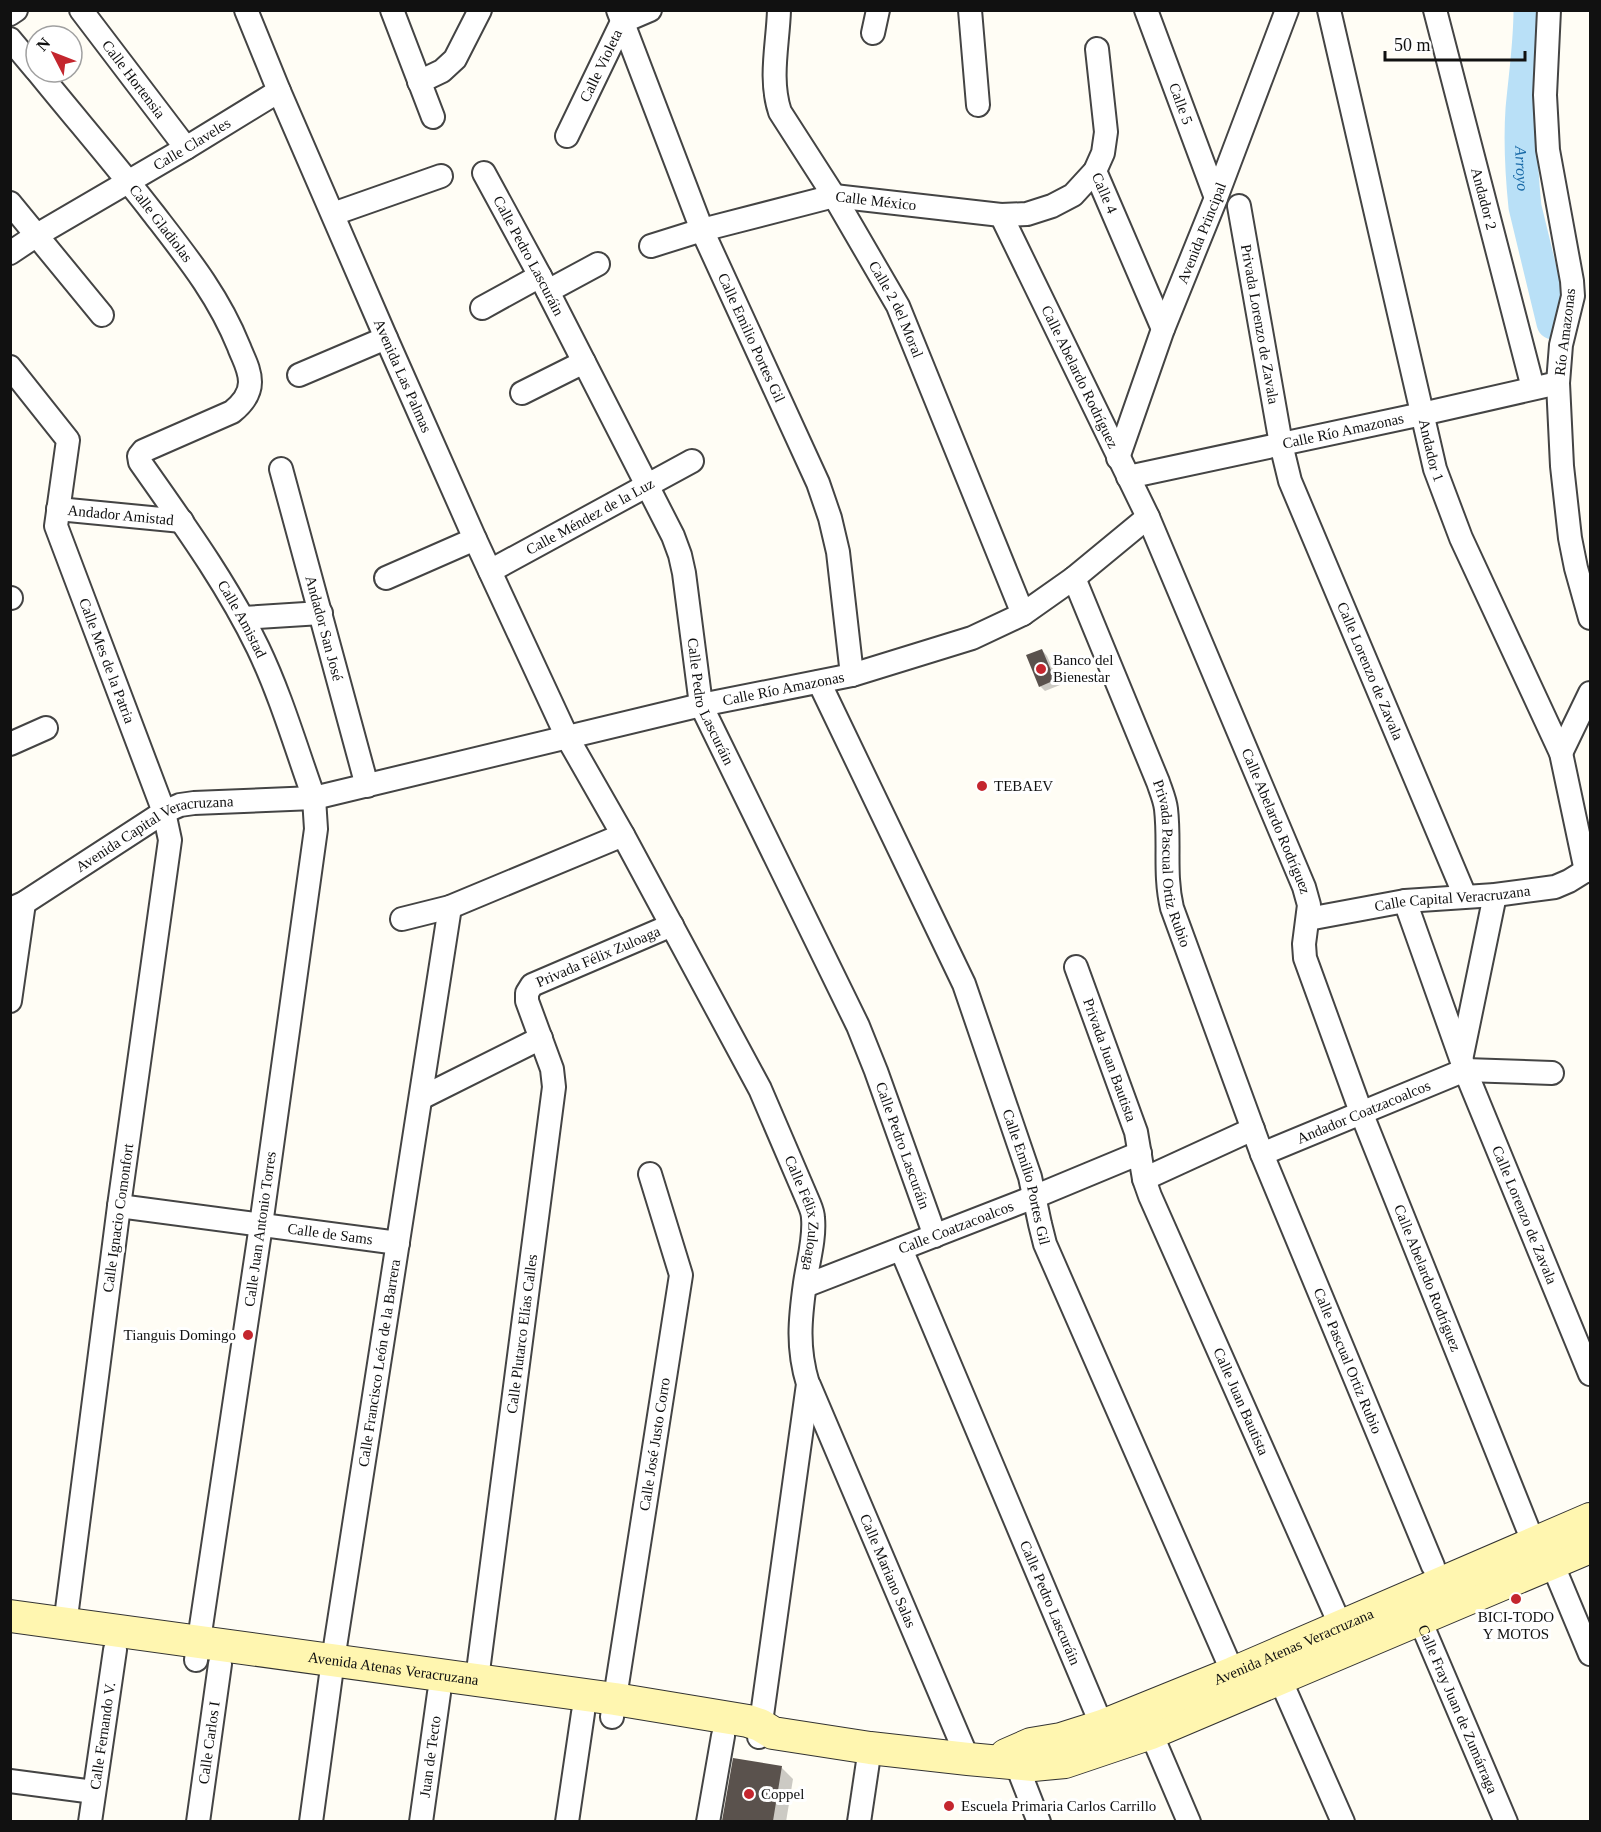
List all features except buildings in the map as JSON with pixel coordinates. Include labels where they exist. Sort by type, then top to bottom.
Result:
[{"type":"main road","name":"Avenida Atenas Veracruzana","points":[[996,1759],[1031,1744],[1061,1739],[1102,1726],[1233,1673],[1346,1637],[1543,1554],[1590,1519]]},
{"type":"main road","name":"Avenida Atenas Veracruzana","points":[[1543,1554],[1590,1547]]},
{"type":"main road","name":"Avenida Atenas Veracruzana","points":[[10,1616],[65,1625],[205,1655]]},
{"type":"main road","name":"Avenida Atenas Veracruzana","points":[[10,1635],[115,1650],[205,1655],[332,1669],[477,1679],[723,1736],[764,1732],[870,1748],[996,1759],[1033,1765],[1065,1762],[1151,1733],[1280,1679],[1346,1637]]},
{"type":"main road","name":"Avenida Atenas Veracruzana","points":[[332,1669],[439,1693],[603,1710],[748,1721],[764,1732]]},
{"type":"street","points":[[10,14],[16,10]]},
{"type":"street","name":"Calle Hortensia","points":[[81,10],[186,148]]},
{"type":"street","name":"Avenida Las Palmas","points":[[246,10],[279,92],[386,338],[475,539],[567,737]]},
{"type":"street","points":[[392,10],[433,117]]},
{"type":"street","points":[[419,82],[442,71],[455,59],[480,10]]},
{"type":"street","name":"Calle Violeta","points":[[567,136],[620,16],[650,10]]},
{"type":"street","name":"Calle 2 del Moral","points":[[779,10],[774,83],[780,112],[834,196],[898,306],[1023,614]]},
{"type":"street","points":[[873,33],[878,10]]},
{"type":"street","points":[[970,10],[978,105]]},
{"type":"street","name":"Calle 5","points":[[1146,10],[1216,198]]},
{"type":"street","name":"Avenida Principal","points":[[1123,467],[1163,329],[1216,198],[1287,10]]},
{"type":"street","name":"Andador 1","points":[[1329,10],[1435,469],[1461,538],[1561,753],[1588,869]]},
{"type":"street","name":"Andador 2","points":[[1435,10],[1533,388]]},
{"type":"street","name":"Río Amazonas","points":[[1549,10],[1545,95],[1548,150],[1573,296],[1561,345],[1558,383],[1562,466],[1570,537],[1590,618]]},
{"type":"street","name":"Calle Emilio Portes Gil","points":[[620,16],[702,230],[818,483],[838,552],[852,675]]},
{"type":"street","name":"Calle Gladiolas","points":[[10,39],[24,56]]},
{"type":"street","name":"Calle 4","points":[[1097,49],[1106,132],[1103,153],[1095,171],[1163,329]]},
{"type":"street","name":"Calle Gladiolas","points":[[48,84],[198,270],[228,320],[248,371],[250,383],[248,393],[242,403],[232,412],[143,451],[139,456]]},
{"type":"street","name":"Calle Claveles","points":[[10,253],[279,92]]},
{"type":"street","name":"Calle México","points":[[651,246],[702,230],[834,196],[1001,215],[1027,214],[1052,206],[1073,195],[1095,171]]},
{"type":"street","name":"Calle Pedro Lascuráin","points":[[484,173],[544,284],[673,536],[684,573],[700,705],[858,1026],[935,1236]]},
{"type":"street","points":[[333,214],[441,176]]},
{"type":"street","points":[[10,203],[102,315]]},
{"type":"street","name":"Privada Lorenzo de Zavala","points":[[1239,206],[1281,444]]},
{"type":"street","name":"Calle Abelardo Rodríguez","points":[[1001,215],[1148,517],[1304,887],[1309,905],[1304,944],[1305,958],[1361,1112],[1543,1554],[1590,1654]]},
{"type":"street","points":[[482,308],[598,264]]},
{"type":"street","points":[[299,375],[386,338]]},
{"type":"street","points":[[522,393],[584,362]]},
{"type":"street","name":"Calle Mes de la Patria","points":[[10,367],[68,440],[56,526],[164,812]]},
{"type":"street","name":"Calle Río Amazonas","points":[[1123,467],[1281,444],[1558,383]]},
{"type":"street","name":"Calle Lorenzo de Zavala","points":[[1281,444],[1290,481],[1465,896]]},
{"type":"street","name":"Calle Amistad","points":[[139,456],[140,462],[182,521],[243,618],[272,678],[314,798]]},
{"type":"street","name":"Calle Méndez de la Luz","points":[[490,571],[692,461]]},
{"type":"street","name":"Andador San José","points":[[281,469],[367,786]]},
{"type":"street","name":"Andador Amistad","points":[[58,509],[182,521]]},
{"type":"street","name":"Calle Río Amazonas","points":[[314,798],[700,705],[852,675],[972,638],[1023,614],[1074,578],[1148,517]]},
{"type":"street","points":[[386,578],[475,539]]},
{"type":"street","name":"Privada Pascual Ortiz Rubio","points":[[1074,578],[1166,806],[1167,873],[1172,908],[1262,1154]]},
{"type":"street","points":[[243,618],[321,613]]},
{"type":"street","name":"Calle Emilio Portes Gil","points":[[819,682],[964,984],[1030,1178],[1046,1244],[1233,1673]]},
{"type":"street","points":[[1561,753],[1590,693]]},
{"type":"street","points":[[10,744],[46,728]]},
{"type":"street","name":"Calle Félix Zuloaga","points":[[567,737],[623,835],[760,1089],[808,1200],[813,1217],[800,1343],[802,1364],[808,1384],[764,1732]]},
{"type":"street","name":"Avenida Capital Veracruzana","points":[[17,906],[164,812],[180,806],[194,802],[314,798]]},
{"type":"street","name":"Calle Juan Antonio Torres","points":[[205,1655],[316,829],[314,798]]},
{"type":"street","name":"Calle Ignacio Comonfort","points":[[65,1625],[118,1206],[170,840],[164,812]]},
{"type":"street","points":[[402,920],[450,907],[623,835]]},
{"type":"street","name":"Calle Capital Veracruzana","points":[[1308,919],[1405,901],[1495,895],[1556,886],[1588,869]]},
{"type":"street","points":[[1495,895],[1463,1063],[1552,1073]]},
{"type":"street","name":"Calle Lorenzo de Zavala","points":[[1405,901],[1463,1063],[1590,1374]]},
{"type":"street","points":[[10,1001],[17,906]]},
{"type":"street","name":"Calle Francisco León de la Barrera","points":[[311,1821],[332,1669],[450,907]]},
{"type":"street","name":"Privada Félix Zuloaga","points":[[527,993],[532,985],[672,925]]},
{"type":"street","name":"Privada Juan Bautista","points":[[1076,967],[1136,1132],[1140,1153]]},
{"type":"street","name":"Calle Plutarco Elías Calles","points":[[477,1679],[554,1087],[552,1069],[527,1001],[527,993]]},
{"type":"street","points":[[421,1098],[541,1038]]},
{"type":"street","name":"Andador Coatzacoalcos","points":[[1262,1154],[1361,1112],[1463,1063]]},
{"type":"street","points":[[1144,1179],[1253,1129]]},
{"type":"street","name":"Calle Coatzacoalcos","points":[[805,1286],[1140,1153]]},
{"type":"street","name":"Calle Juan Bautista","points":[[1140,1153],[1144,1179],[1150,1196],[1346,1637]]},
{"type":"street","name":"Calle Pascual Ortiz Rubio","points":[[1262,1154],[1433,1566]]},
{"type":"street","name":"Calle José Justo Corro","points":[[567,1821],[603,1710],[681,1275],[650,1174]]},
{"type":"street","name":"Calle de Sams","points":[[118,1206],[398,1244]]},
{"type":"street","name":"Calle Pedro Lascuráin","points":[[901,1249],[1102,1726]]},
{"type":"street","name":"Calle Mariano Salas","points":[[808,1384],[996,1759],[1039,1821]]},
{"type":"street","name":"Calle Fray Juan de Zumárraga","points":[[1414,1608],[1506,1821]]},
{"type":"street","name":"Calle Fernando V.","points":[[90,1821],[115,1650]]},
{"type":"street","name":"Calle Carlos I","points":[[198,1821],[205,1655]]},
{"type":"street","points":[[1280,1679],[1343,1821]]},
{"type":"street","name":"Juan de Tecto","points":[[422,1821],[439,1693]]},
{"type":"street","points":[[1151,1733],[1189,1821]]},
{"type":"street","points":[[708,1821],[723,1736]]},
{"type":"street","points":[[859,1821],[870,1748]]},
{"type":"street","points":[[10,1781],[94,1792]]},
{"type":"waterway","name":"Arroyo","points":[[1530,10],[1521,120],[1523,184],[1525,207],[1553,323]]},
{"type":"place","name":"Banco del Bienestar","points":[[1041,669]]},
{"type":"place","name":"TEBAEV","points":[[982,786]]},
{"type":"place","name":"Tianguis Domingo","points":[[248,1335]]},
{"type":"place","name":"BICI-TODO Y MOTOS","points":[[1516,1599]]},
{"type":"place","name":"Coppel","points":[[749,1794]]},
{"type":"place","name":"Escuela Primaria Carlos Carrillo","points":[[949,1806]]}]
